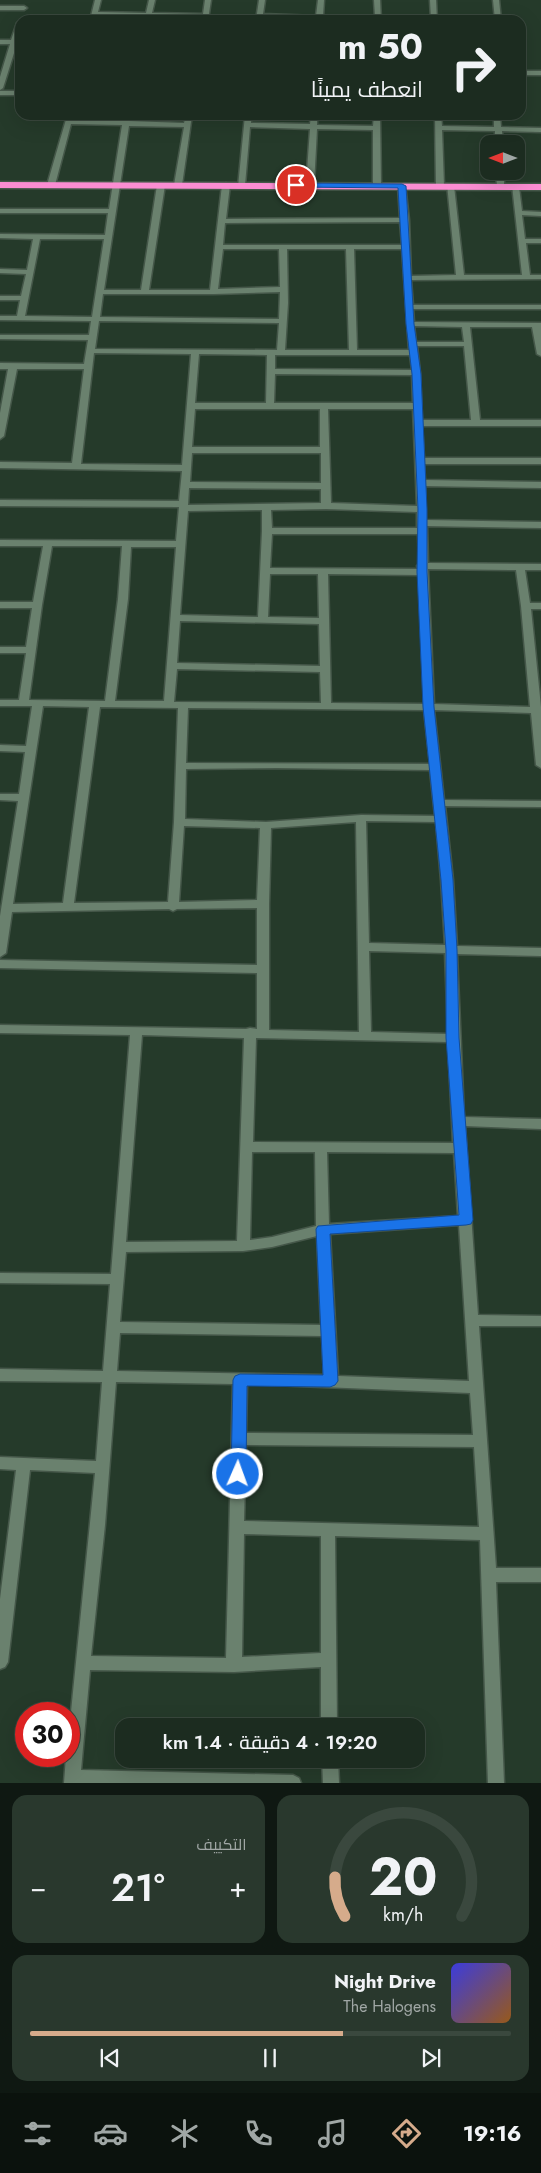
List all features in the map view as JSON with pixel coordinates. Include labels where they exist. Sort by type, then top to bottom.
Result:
[{"type":"highway","points":[[0,185],[310,185],[541,188]]},
{"type":"street","points":[[22,15],[27,0]]},
{"type":"street","points":[[94,15],[98,0]]},
{"type":"street","points":[[149,15],[152,0]]},
{"type":"street","points":[[206,15],[208,0]]},
{"type":"street","points":[[260,15],[262,0]]},
{"type":"street","points":[[320,0],[320,15]]},
{"type":"street","points":[[377,0],[378,15]]},
{"type":"street","points":[[433,0],[434,15]]},
{"type":"street","points":[[496,0],[498,15]]},
{"type":"street","points":[[0,8],[24,8]]},
{"type":"street","points":[[0,42],[15,40]]},
{"type":"street","points":[[1,83],[10,65],[15,47]]},
{"type":"street","points":[[526,73],[541,73]]},
{"type":"street","points":[[0,93],[15,93]]},
{"type":"street","points":[[52,184],[69,120]]},
{"type":"street","points":[[83,120],[187,125]]},
{"type":"street","points":[[76,465],[92,338],[126,120]]},
{"type":"street","points":[[178,185],[188,120]]},
{"type":"street","points":[[240,185],[248,120]]},
{"type":"street","points":[[310,185],[314,120]]},
{"type":"street","points":[[377,120],[377,186]]},
{"type":"street","points":[[438,120],[445,186],[460,278]]},
{"type":"street","points":[[497,120],[498,135]]},
{"type":"street","points":[[247,125],[376,128]]},
{"type":"street","points":[[439,128],[541,130]]},
{"type":"street","points":[[501,180],[501,187]]},
{"type":"street","points":[[145,292],[161,185]]},
{"type":"street","points":[[214,292],[226,185]]},
{"type":"street","points":[[402,186],[410,324],[414,348],[418,406],[422,569],[429,707],[447,880],[451,950],[452,1038],[466,1220],[475,1387],[481,1440],[487,1534],[496,1783]]},
{"type":"street","points":[[515,187],[520,214],[526,277]]},
{"type":"street","points":[[0,211],[111,211]]},
{"type":"street","points":[[520,214],[541,214]]},
{"type":"street","points":[[222,221],[405,220]]},
{"type":"street","points":[[0,236],[107,237]]},
{"type":"street","points":[[21,318],[37,236]]},
{"type":"street","points":[[523,241],[541,241]]},
{"type":"street","points":[[281,351],[284,289],[283,247]]},
{"type":"street","points":[[350,247],[353,351]]},
{"type":"street","points":[[220,248],[406,247]]},
{"type":"street","points":[[0,271],[31,272]]},
{"type":"street","points":[[408,278],[541,277]]},
{"type":"street","points":[[100,292],[214,292],[284,289]]},
{"type":"street","points":[[0,298],[26,298]]},
{"type":"street","points":[[410,307],[541,307]]},
{"type":"street","points":[[0,318],[283,321]]},
{"type":"street","points":[[410,324],[539,325],[541,354]]},
{"type":"street","points":[[466,325],[476,423]]},
{"type":"street","points":[[0,338],[92,338]]},
{"type":"street","points":[[91,351],[353,351],[468,344]]},
{"type":"street","points":[[169,704],[195,351]]},
{"type":"street","points":[[270,405],[271,351]]},
{"type":"street","points":[[0,366],[88,367]]},
{"type":"street","points":[[0,436],[2,409],[13,366]]},
{"type":"street","points":[[272,371],[416,374]]},
{"type":"street","points":[[324,405],[326,506]]},
{"type":"street","points":[[192,406],[418,406]]},
{"type":"street","points":[[418,423],[541,423]]},
{"type":"street","points":[[189,450],[324,450]]},
{"type":"street","points":[[420,461],[541,461]]},
{"type":"street","points":[[0,465],[187,468]]},
{"type":"street","points":[[421,483],[541,485]]},
{"type":"street","points":[[186,485],[325,486]]},
{"type":"street","points":[[0,504],[326,506],[422,509]]},
{"type":"street","points":[[263,620],[266,572],[266,507]]},
{"type":"street","points":[[267,531],[541,525]]},
{"type":"street","points":[[0,543],[181,544]]},
{"type":"street","points":[[110,704],[123,599],[127,543]]},
{"type":"street","points":[[24,703],[30,650],[48,544]]},
{"type":"street","points":[[520,567],[536,653],[541,765]]},
{"type":"street","points":[[266,572],[541,567]]},
{"type":"street","points":[[323,571],[326,707]]},
{"type":"street","points":[[0,605],[37,605]]},
{"type":"street","points":[[526,606],[541,606]]},
{"type":"street","points":[[175,618],[323,621]]},
{"type":"street","points":[[0,650],[30,650]]},
{"type":"street","points":[[172,666],[325,669]]},
{"type":"street","points":[[0,703],[429,707],[538,710]]},
{"type":"street","points":[[0,953],[38,703]]},
{"type":"street","points":[[68,907],[95,704]]},
{"type":"street","points":[[173,907],[182,766],[183,704]]},
{"type":"street","points":[[0,748],[31,749]]},
{"type":"street","points":[[182,766],[435,767]]},
{"type":"street","points":[[0,797],[23,798]]},
{"type":"street","points":[[438,804],[541,804]]},
{"type":"street","points":[[179,822],[266,825],[360,818],[440,819]]},
{"type":"street","points":[[360,818],[365,1036]]},
{"type":"street","points":[[243,1246],[246,1147],[256,1032],[264,969],[263,904],[266,825]]},
{"type":"street","points":[[8,908],[173,907],[263,904]]},
{"type":"street","points":[[364,948],[541,952]]},
{"type":"street","points":[[0,964],[264,969]]},
{"type":"street","points":[[0,1028],[256,1032],[452,1038]]},
{"type":"street","points":[[136,1030],[121,1247],[98,1525],[73,1780],[293,1783]]},
{"type":"street","points":[[459,1121],[541,1124]]},
{"type":"street","points":[[246,1147],[461,1148]]},
{"type":"street","points":[[321,1147],[330,1381]]},
{"type":"street","points":[[121,1247],[243,1246],[272,1242],[323,1229],[466,1220]]},
{"type":"street","points":[[0,1278],[117,1279]]},
{"type":"street","points":[[471,1320],[541,1322]]},
{"type":"street","points":[[114,1328],[329,1331]]},
{"type":"street","points":[[0,1374],[330,1381],[475,1387]]},
{"type":"street","points":[[234,1665],[240,1380]]},
{"type":"street","points":[[240,1439],[481,1440]]},
{"type":"street","points":[[0,1463],[102,1467]]},
{"type":"street","points":[[0,1662],[24,1464]]},
{"type":"street","points":[[237,1527],[487,1534]]},
{"type":"street","points":[[328,1531],[329,1718]]},
{"type":"street","points":[[489,1575],[541,1575]]},
{"type":"street","points":[[83,1663],[234,1665],[328,1659]]},
{"type":"street","points":[[330,1768],[331,1783]]},
{"type":"route","points":[[238,1474],[240,1380],[330,1381],[323,1229],[466,1220],[452,1038],[451,950],[447,880],[429,707],[422,572],[422,509],[416,374],[410,324],[402,186],[296,185]]}]
